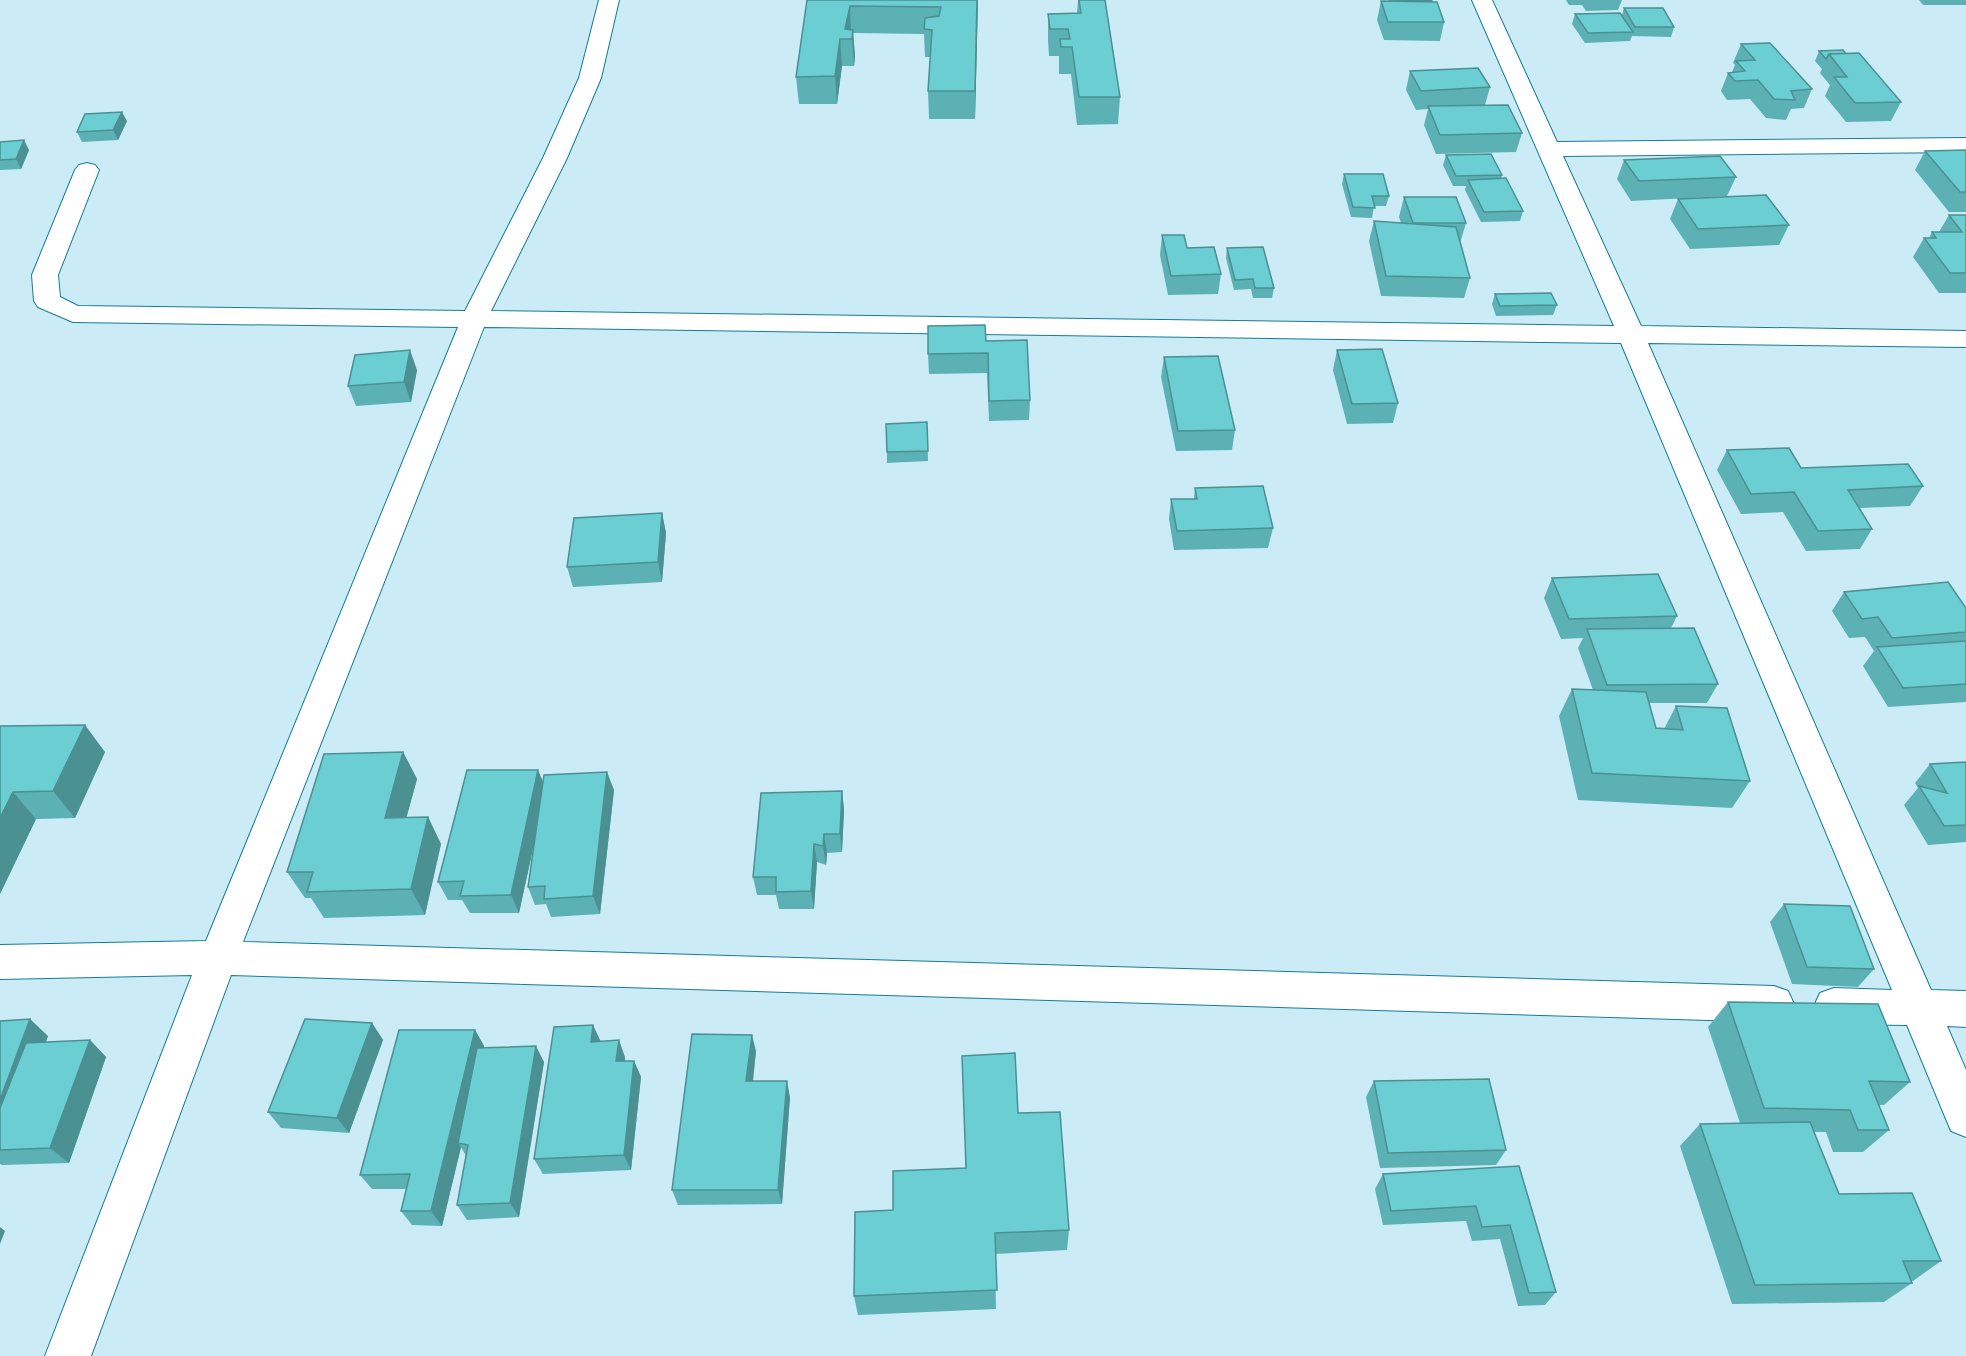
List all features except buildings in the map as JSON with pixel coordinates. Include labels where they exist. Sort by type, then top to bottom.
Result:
[{"type":"street","points":[[68,1356],[218,958],[474,320],[555,158],[590,78],[609,0]]},
{"type":"street","points":[[1482,0],[1631,334],[1966,1117]]},
{"type":"street","points":[[1549,148],[1966,145]]},
{"type":"street","points":[[87,170],[45,275],[47,301],[73,314],[1966,339]]},
{"type":"street","points":[[0,962],[218,958],[1966,1009]]}]
